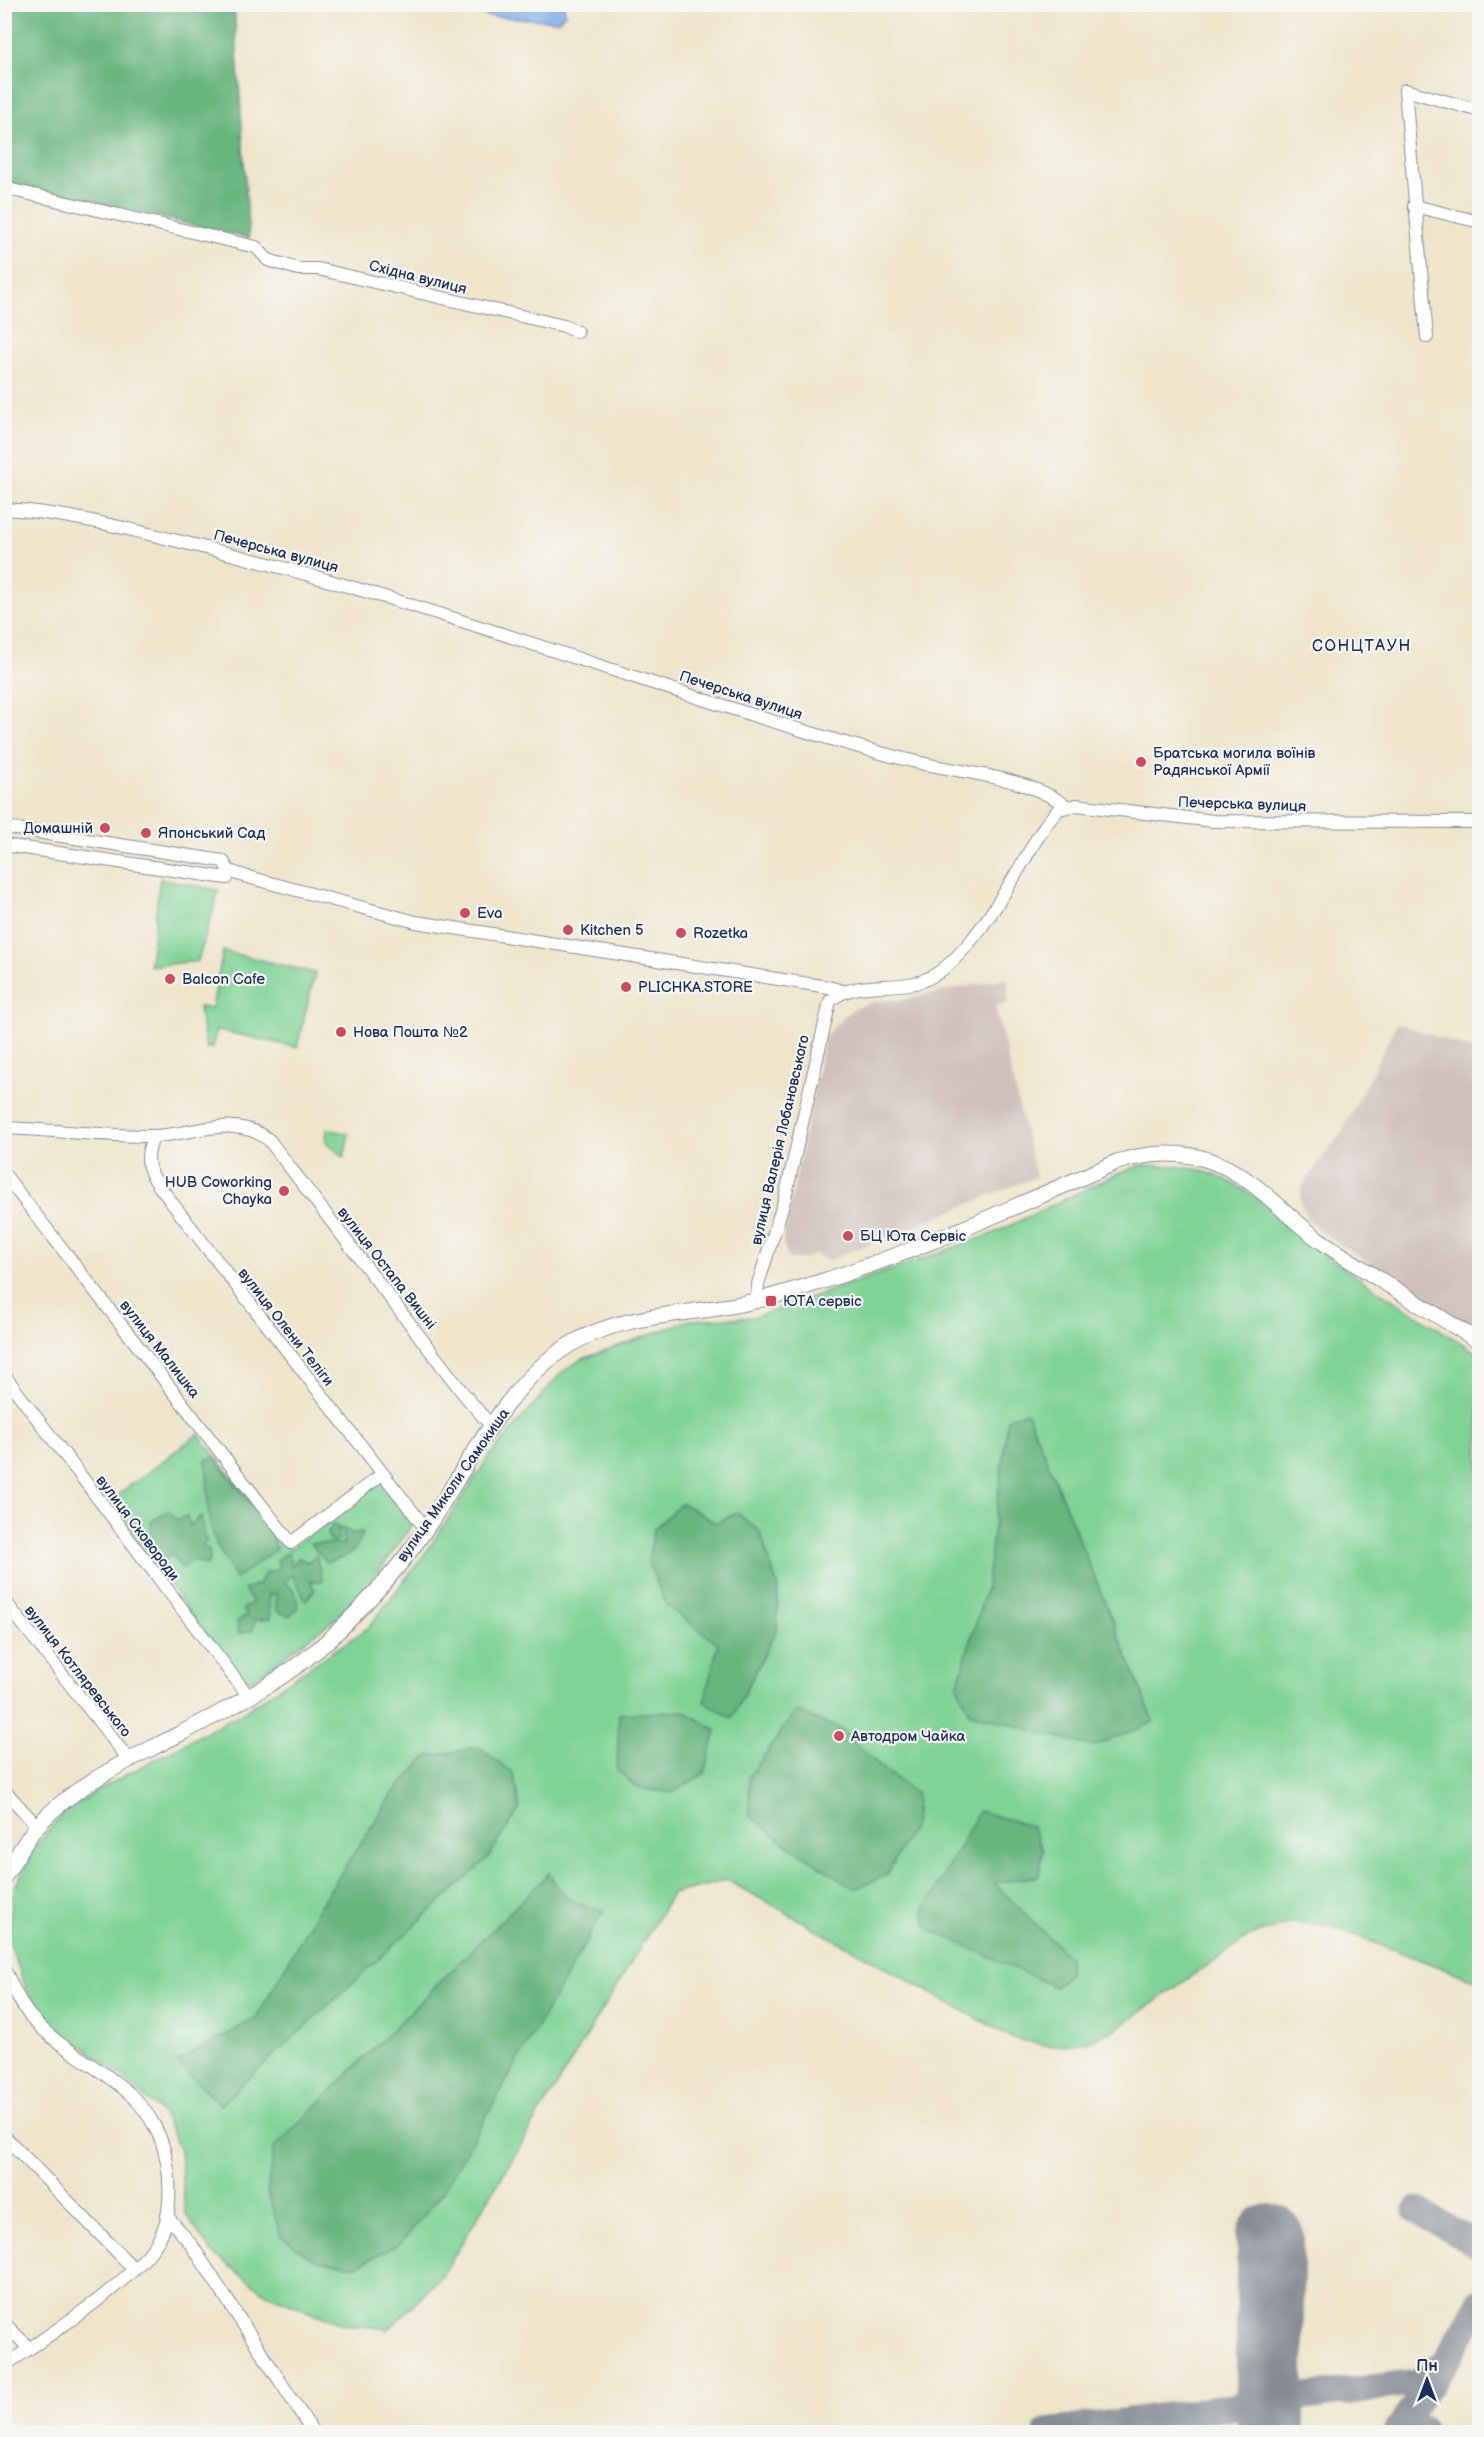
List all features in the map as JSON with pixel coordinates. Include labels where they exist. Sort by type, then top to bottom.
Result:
[{"type":"street","points":[[1428,337],[1405,90],[1479,111]]},
{"type":"street","name":"Східна вулиця","points":[[4,188],[256,247],[268,260],[298,269],[318,269],[382,283],[564,326],[577,332]]},
{"type":"street","points":[[1414,206],[1479,222]]},
{"type":"street","name":"Печерська вулиця","points":[[4,509],[82,519],[276,565],[397,600],[803,731],[932,765],[1030,785],[1049,793],[1067,806],[1214,821],[1479,822]]},
{"type":"street","points":[[4,827],[223,861],[229,871],[416,922],[843,991],[909,984],[932,977],[951,964],[978,930],[1046,824],[1059,809],[1067,806]]},
{"type":"street","points":[[4,845],[227,878],[229,871]]},
{"type":"street","name":"вулиця Валерія Лобановського","points":[[756,1300],[758,1284],[785,1198],[824,1020],[830,1001],[843,991]]},
{"type":"street","name":"вулиця Остапа Вишні","points":[[154,1136],[213,1126],[257,1130],[269,1140],[464,1393],[485,1419],[494,1424]]},
{"type":"street","points":[[4,1128],[154,1136]]},
{"type":"street","name":"вулиця Олени Теліги","points":[[154,1136],[146,1158],[158,1184],[381,1475],[426,1529]]},
{"type":"street","name":"вулиця Миколи Самокиша","points":[[4,1877],[37,1826],[94,1779],[249,1697],[328,1640],[379,1588],[426,1529],[494,1424],[540,1368],[570,1345],[591,1334],[634,1319],[756,1300],[912,1250],[1117,1162],[1149,1155],[1188,1156],[1212,1161],[1246,1179],[1316,1238],[1479,1342]]},
{"type":"street","name":"вулиця Малишка","points":[[4,1174],[291,1543],[381,1475]]},
{"type":"street","name":"вулиця Сковороди","points":[[4,1375],[249,1697]]},
{"type":"street","name":"вулиця Котляревського","points":[[4,1600],[129,1760]]},
{"type":"street","points":[[4,1790],[37,1826]]},
{"type":"street","points":[[4,1969],[31,2017],[110,2077],[143,2109],[165,2149],[170,2176],[167,2216],[162,2235],[149,2254],[134,2269],[4,2366]]},
{"type":"street","points":[[4,2136],[134,2269]]},
{"type":"street","points":[[167,2216],[190,2244],[313,2433]]},
{"type":"street","points":[[4,2323],[30,2348]]},
{"type":"shaded area","points":[[1008,978],[1008,1003],[995,1006],[1036,1177],[827,1261],[816,1254],[805,1259],[788,1259],[783,1240],[825,1036],[851,1010],[875,1001],[900,1000]]},
{"type":"shaded area","points":[[1397,1023],[1479,1052],[1479,1334],[1320,1231],[1308,1218],[1300,1200],[1303,1184],[1342,1132]]},
{"type":"green space","points":[[5,4],[234,5],[249,238],[5,182]]},
{"type":"green space","points":[[160,879],[219,890],[198,961],[149,966]]},
{"type":"green space","points":[[223,951],[315,973],[297,1047],[216,1030],[212,1048],[206,1048],[199,1007],[212,1008]]},
{"type":"green space","points":[[327,1129],[349,1134],[344,1157],[326,1142]]},
{"type":"green space","name":"Автодром Чайка","points":[[1142,1165],[1190,1168],[1224,1179],[1241,1188],[1351,1273],[1479,1354],[1479,1982],[1328,1925],[1295,1922],[1253,1934],[1114,2030],[1084,2043],[1050,2046],[1013,2038],[727,1880],[672,1894],[442,2276],[389,2329],[342,2324],[267,2294],[212,2253],[185,2213],[180,2150],[162,2113],[123,2077],[47,2020],[28,1993],[7,1937],[14,1889],[36,1846],[61,1815],[100,1789],[240,1714],[369,1627],[424,1555],[488,1458],[561,1373],[580,1360],[690,1320],[755,1317],[990,1235],[1121,1172]]},
{"type":"green space","points":[[1027,1412],[1154,1722],[1093,1747],[970,1713],[957,1686],[986,1589],[1008,1418]]},
{"type":"green space","points":[[198,1434],[290,1549],[377,1483],[385,1483],[408,1512],[412,1522],[373,1579],[336,1618],[253,1680],[244,1679],[196,1621],[109,1502]]},
{"type":"green space","points":[[213,1457],[271,1528],[276,1549],[235,1579],[217,1544],[210,1522],[206,1460]]},
{"type":"green space","points":[[682,1503],[716,1523],[737,1513],[760,1532],[778,1586],[777,1629],[732,1718],[704,1702],[718,1644],[666,1605],[648,1562],[654,1529]]},
{"type":"green space","points":[[169,1511],[177,1520],[187,1516],[190,1526],[201,1516],[206,1542],[202,1547],[209,1550],[210,1560],[206,1565],[193,1560],[181,1569],[172,1553],[163,1562],[154,1554],[151,1522]]},
{"type":"green space","points":[[333,1524],[352,1533],[363,1532],[357,1546],[350,1554],[326,1562],[310,1543],[343,1544],[344,1533],[337,1530],[340,1538],[332,1543],[327,1534]]},
{"type":"green space","points":[[289,1553],[292,1566],[298,1558],[308,1562],[316,1555],[323,1581],[310,1581],[315,1590],[306,1600],[292,1575],[284,1583],[295,1593],[297,1609],[288,1616],[276,1610],[276,1594],[269,1594],[270,1619],[255,1620],[253,1630],[239,1634],[237,1621],[247,1616],[243,1609],[253,1602],[244,1590],[259,1583],[266,1572],[272,1572],[279,1567],[277,1561],[281,1556]]},
{"type":"green space","points":[[684,1711],[716,1730],[705,1773],[672,1793],[637,1788],[617,1770],[619,1714]]},
{"type":"green space","points":[[796,1711],[841,1729],[881,1767],[917,1794],[915,1822],[887,1875],[855,1889],[779,1839],[750,1816],[749,1777]]},
{"type":"green space","points":[[478,1747],[513,1773],[520,1808],[487,1859],[220,2105],[177,2062],[256,2018],[321,1904],[392,1795],[426,1757]]},
{"type":"green space","points":[[979,1811],[1031,1826],[1043,1850],[1039,1876],[994,1883],[1069,1957],[1069,1974],[1055,1987],[929,1929],[923,1913]]},
{"type":"green space","points":[[549,1873],[565,1895],[585,1906],[604,1910],[443,2192],[401,2243],[357,2266],[314,2260],[281,2236],[267,2191],[274,2148]]},
{"type":"water","points":[[479,4],[564,5],[565,14],[558,21],[487,16],[481,12]]},
{"type":"taxiway","points":[[1417,2210],[1480,2247]]},
{"type":"taxiway","points":[[1396,2432],[1444,2365],[1480,2301]]},
{"type":"taxiway","points":[[1047,2432],[1417,2382],[1444,2365]]},
{"type":"runway","points":[[1270,2238],[1270,2432]]},
{"type":"place","name":"Братська могила воїнів Радянської Армії","points":[[1141,762]]},
{"type":"place","name":"Домашній","points":[[105,828]]},
{"type":"place","name":"Японський Сад","points":[[146,833]]},
{"type":"place","name":"Eva","points":[[465,913]]},
{"type":"place","name":"Kitchen 5","points":[[568,930]]},
{"type":"place","name":"Rozetka","points":[[681,933]]},
{"type":"place","name":"Balcon Cafe","points":[[170,979]]},
{"type":"place","name":"PLICHKA.STORE","points":[[626,987]]},
{"type":"place","name":"Нова Пошта №2","points":[[341,1032]]},
{"type":"place","name":"HUB Coworking Chayka","points":[[284,1191]]},
{"type":"place","name":"БЦ Юта Сервіс","points":[[848,1236]]},
{"type":"place","name":"ЮТА сервіс","points":[[771,1301]]},
{"type":"place","name":"Автодром Чайка","points":[[839,1736]]},
{"type":"district","name":"СОНЦТАУН","points":[[1362,645]]}]
